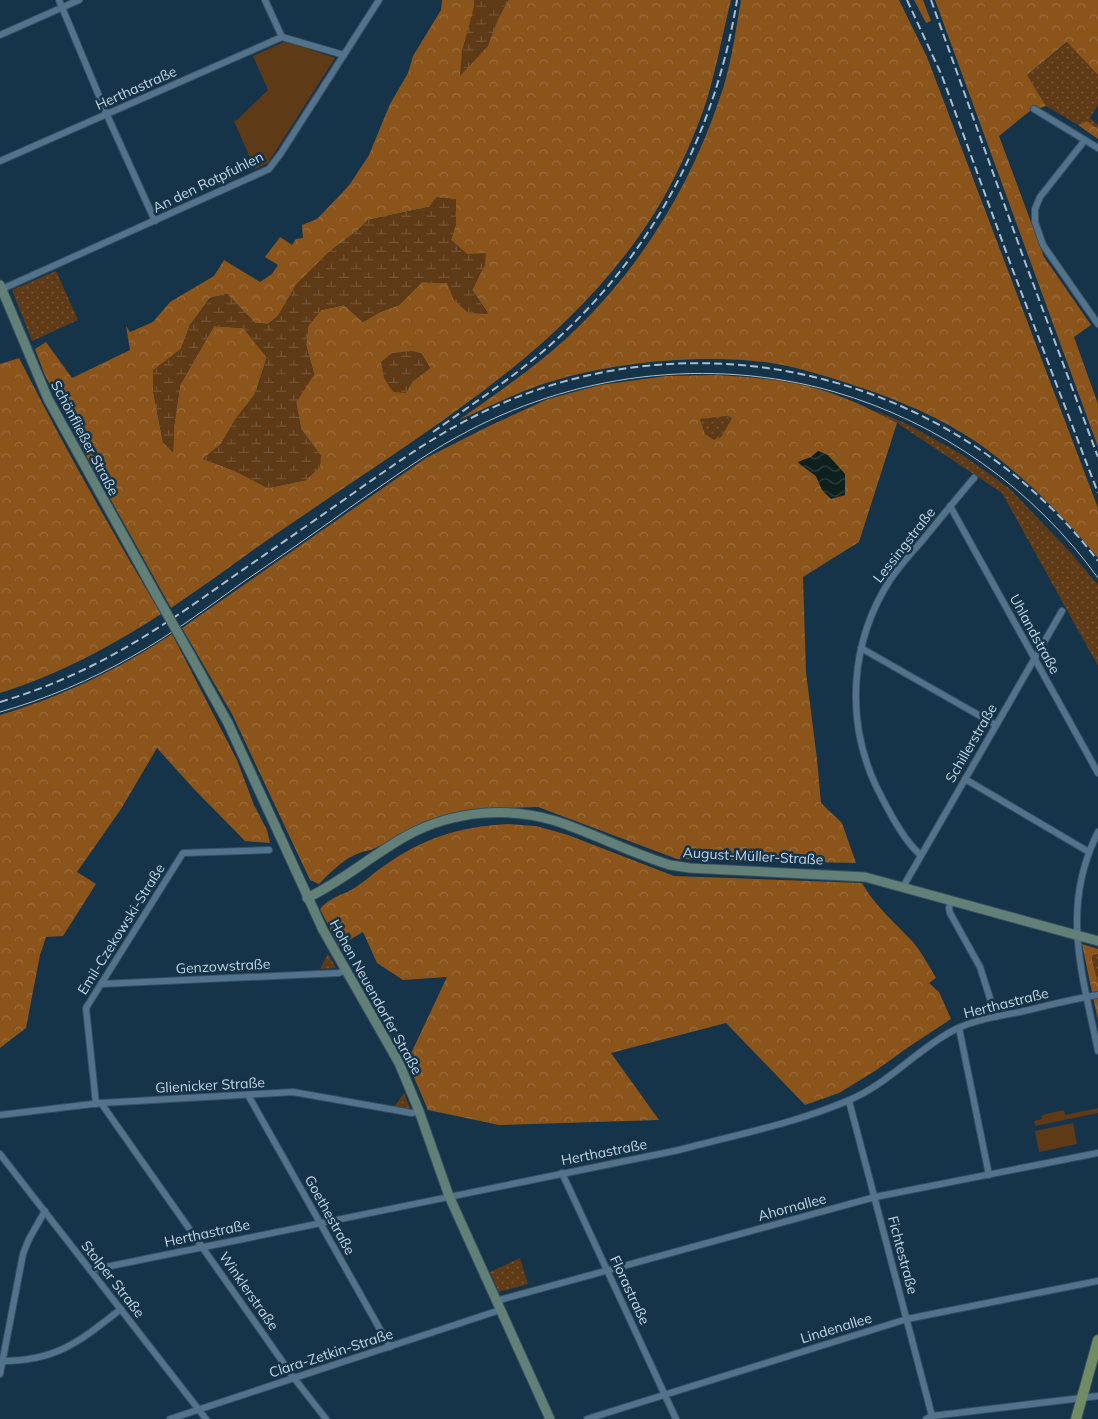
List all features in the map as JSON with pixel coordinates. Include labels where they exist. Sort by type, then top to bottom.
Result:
[{"type":"main road","name":"Schönfließer Straße","points":[[1,287],[48,399],[158,598]]},
{"type":"main road","name":"Hohen Neuendorfer Straße","points":[[158,598],[228,723],[323,930],[394,1055],[419,1111],[449,1196],[550,1419]]},
{"type":"main road","name":"August-Müller-Straße","points":[[307,898],[387,848],[426,827],[463,816],[498,813],[521,814],[556,821],[660,862],[680,867],[865,877],[1098,941]]},
{"type":"main road","points":[[1076,1419],[1098,1340]]},
{"type":"street","points":[[59,0],[107,115],[155,222]]},
{"type":"street","points":[[0,35],[79,0]]},
{"type":"street","points":[[265,0],[282,37],[344,55]]},
{"type":"street","name":"An den Rotpfuhlen","points":[[1,287],[155,222],[269,169],[282,153],[379,0]]},
{"type":"street","name":"Herthastraße","points":[[0,160],[107,115],[282,37]]},
{"type":"street","points":[[1034,109],[1098,148]]},
{"type":"street","points":[[1085,140],[1040,197],[1035,209],[1035,222],[1043,245],[1098,324]]},
{"type":"street","name":"Lessingstraße","points":[[921,855],[910,844],[885,803],[872,777],[863,752],[858,726],[856,674],[861,648],[875,608],[890,580],[974,478]]},
{"type":"street","name":"Uhlandstraße","points":[[950,506],[1098,773]]},
{"type":"street","name":"Schillerstraße","points":[[903,887],[1062,611]]},
{"type":"street","points":[[861,648],[996,725]]},
{"type":"street","points":[[965,780],[1089,852]]},
{"type":"street","points":[[1098,832],[1089,852],[1078,892],[1076,935],[1098,1051]]},
{"type":"street","name":"Emil-Czekowski-Straße","points":[[99,1104],[86,1008],[183,853],[268,850]]},
{"type":"street","points":[[951,900],[950,913],[980,966],[996,1017]]},
{"type":"street","name":"Genzowstraße","points":[[101,984],[339,973],[345,970]]},
{"type":"street","name":"Herthastraße","points":[[91,1270],[679,1150],[816,1113],[849,1101],[879,1083],[959,1028],[996,1017],[1098,995]]},
{"type":"street","points":[[959,1028],[989,1175]]},
{"type":"street","name":"Glienicker Straße","points":[[0,1115],[99,1104],[298,1093],[412,1113],[419,1111]]},
{"type":"street","name":"Goethestraße","points":[[248,1095],[390,1347]]},
{"type":"street","name":"Fichtestraße","points":[[849,1101],[932,1416]]},
{"type":"street","name":"Winklerstraße","points":[[99,1104],[294,1378],[326,1419]]},
{"type":"street","name":"Ahornallee","points":[[496,1301],[875,1197],[1098,1153]]},
{"type":"street","name":"Stolper Straße","points":[[0,1154],[206,1419]]},
{"type":"street","name":"Florastraße","points":[[562,1173],[676,1419]]},
{"type":"street","points":[[0,1374],[23,1254],[45,1211]]},
{"type":"street","name":"Lindenallee","points":[[587,1419],[907,1319],[1098,1280]]},
{"type":"street","points":[[2,1361],[35,1359],[69,1347],[88,1335],[121,1309]]},
{"type":"street","name":"Clara-Zetkin-Straße","points":[[170,1419],[500,1310]]},
{"type":"street","points":[[926,1419],[932,1416],[1082,1396],[1098,1396]]},
{"type":"green space","points":[[442,0],[474,0],[474,7],[499,17],[508,0],[731,0],[708,96],[682,162],[663,199],[629,250],[590,297],[547,339],[501,378],[452,414],[171,608],[82,448],[44,373],[35,349],[46,342],[72,378],[130,350],[126,326],[130,332],[153,322],[170,302],[214,276],[224,260],[260,282],[272,274],[278,265],[265,257],[280,237],[292,245],[296,239],[303,238],[302,225],[317,219],[342,193],[369,155],[390,104],[408,73],[413,56],[441,10]],"holes":[[[429,207],[456,224],[451,240],[467,254],[485,264],[472,290],[488,313],[454,300],[448,283],[422,282],[399,305],[380,312],[363,322],[344,305],[321,310],[308,326],[306,345],[314,374],[296,402],[301,429],[321,456],[306,480],[268,488],[233,470],[203,459],[221,444],[235,420],[255,394],[267,357],[243,328],[214,326],[180,385],[174,426],[173,452],[163,442],[153,390],[153,371],[181,349],[190,325],[210,298],[227,294],[255,323],[268,324],[278,316],[296,285],[329,252],[368,220]],[[421,353],[430,368],[413,381]]]},
{"type":"green space","points":[[474,0],[508,0],[488,46],[460,76],[462,51],[474,7]]},
{"type":"green space","points":[[741,0],[899,0],[927,57],[1098,508],[1098,558],[1070,525],[1025,481],[975,441],[962,433],[920,411],[891,399],[806,370],[783,365],[744,360],[686,359],[596,370],[543,384],[459,420],[518,378],[573,332],[620,281],[660,225],[678,195],[693,164],[719,100],[727,76]]},
{"type":"green space","points":[[914,0],[923,0],[931,21],[926,23]]},
{"type":"green space","points":[[935,0],[1098,0],[1098,75],[1067,42],[1027,75],[1046,106],[1030,111],[999,136],[1044,257],[1091,325],[1074,337],[1098,404],[1098,447]]},
{"type":"green space","points":[[284,42],[335,58],[268,163],[255,169],[234,121],[268,90],[253,56]]},
{"type":"green space","points":[[1068,42],[1098,75],[1098,105],[1090,118],[1098,125],[1098,129],[1087,121],[1078,125],[1046,106],[1027,75]]},
{"type":"green space","points":[[1087,121],[1098,129],[1098,139],[1078,125]]},
{"type":"green space","points":[[436,197],[456,199],[456,224],[451,240],[467,254],[486,253],[485,264],[472,290],[488,314],[468,313],[454,300],[447,283],[422,282],[399,305],[380,312],[363,322],[344,305],[321,310],[308,326],[306,345],[314,374],[296,403],[301,429],[321,456],[320,467],[306,480],[268,488],[233,470],[203,459],[221,444],[235,420],[255,394],[267,358],[243,328],[214,326],[180,385],[174,426],[173,452],[163,442],[153,390],[153,370],[181,349],[190,325],[211,298],[227,294],[255,323],[268,324],[278,316],[296,285],[329,252],[368,220],[429,207]]},
{"type":"green space","points":[[56,271],[78,320],[32,341],[12,290]]},
{"type":"green space","points":[[412,351],[421,353],[430,368],[413,381],[406,393],[393,392],[384,378],[381,362],[392,353]]},
{"type":"green space","points":[[19,358],[88,487],[161,614],[122,638],[63,669],[0,693],[0,364]]},
{"type":"green space","points":[[715,375],[790,382],[826,391],[847,399],[897,423],[859,542],[803,577],[806,672],[821,803],[842,823],[856,863],[677,859],[538,807],[482,809],[440,816],[371,850],[356,854],[336,867],[319,884],[310,880],[232,714],[182,628],[426,458],[548,399],[600,385],[666,376]],"holes":[[[728,416],[732,418],[721,437],[714,440],[705,434],[700,419]],[[811,457],[822,490],[816,476],[798,463]]]},
{"type":"green space","points":[[874,410],[907,424],[961,454],[1009,488],[1071,553],[1098,585],[1098,666],[1002,493],[897,423]]},
{"type":"green space","points":[[728,416],[732,418],[721,437],[714,441],[705,434],[700,419]]},
{"type":"green space","points":[[172,634],[237,760],[254,805],[267,830],[270,843],[245,841],[157,748],[121,809],[77,872],[96,884],[63,936],[46,937],[40,955],[26,1028],[0,1048],[0,715],[45,700],[89,681],[131,659]]},
{"type":"green space","points":[[507,824],[536,826],[568,835],[674,876],[862,883],[879,907],[913,942],[922,955],[936,978],[929,983],[939,992],[951,1019],[839,1093],[805,1105],[726,1023],[611,1053],[659,1120],[499,1125],[428,1110],[410,1068],[406,1064],[447,977],[403,980],[377,963],[363,932],[339,946],[320,909],[332,899],[360,885],[398,856],[427,841],[457,831]]},
{"type":"green space","points":[[1082,944],[1098,949],[1098,954],[1093,955],[1092,959],[1098,984],[1098,1021]]},
{"type":"green space","points":[[328,954],[336,968],[320,969]]},
{"type":"green space","points":[[1094,954],[1098,954],[1098,984],[1092,959]]},
{"type":"green space","points":[[404,1093],[410,1108],[394,1107]]},
{"type":"green space","points":[[1098,1108],[1098,1113],[1035,1126],[1034,1121],[1042,1119],[1042,1115],[1064,1110],[1065,1115]]},
{"type":"green space","points":[[1073,1123],[1077,1144],[1039,1152],[1035,1131]]},
{"type":"green space","points":[[520,1258],[528,1284],[499,1292],[490,1272]]},
{"type":"water","points":[[818,451],[828,455],[845,474],[845,495],[831,499],[822,490],[816,476],[798,462],[811,457]]},
{"type":"tram line","points":[[0,712],[68,688],[117,665],[147,648],[409,467],[457,437],[501,415],[547,398],[594,385],[642,377],[690,374],[739,375],[787,381],[835,392],[874,405],[948,441],[982,463],[1015,488],[1073,546],[1098,578]]},
{"type":"railway","points":[[433,432],[542,352],[592,304],[624,267],[676,185],[697,141],[714,95],[727,48],[737,0]]},
{"type":"railway","points":[[907,0],[942,76],[1012,268],[1098,493]]},
{"type":"railway","points":[[931,0],[1025,262],[1098,457]]},
{"type":"railway","points":[[0,702],[64,679],[149,634],[400,461],[461,423],[518,397],[561,382],[604,372],[648,366],[693,363],[738,365],[782,370],[866,392],[905,408],[942,426],[1011,472],[1072,529],[1098,561]]}]
